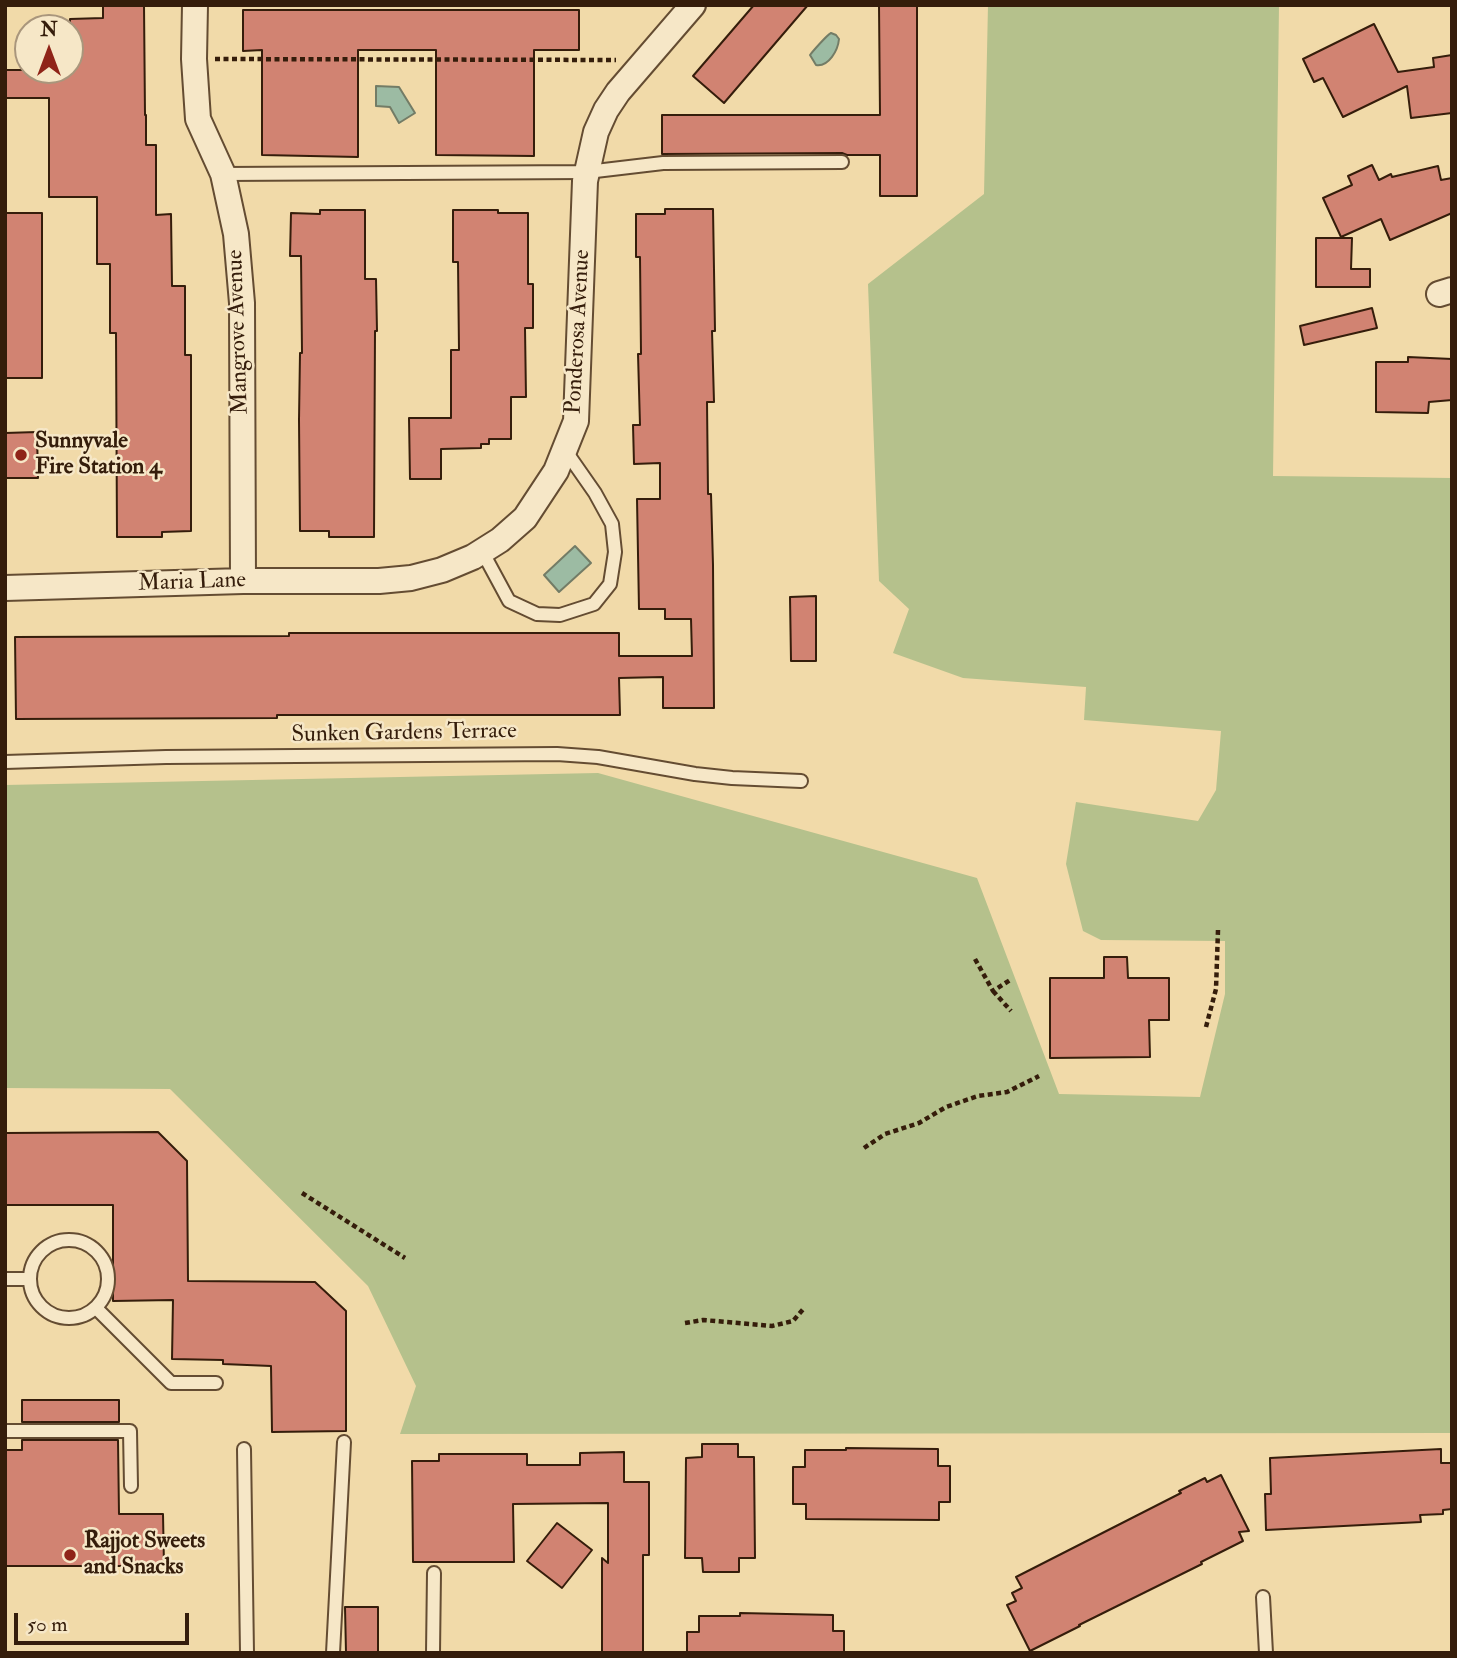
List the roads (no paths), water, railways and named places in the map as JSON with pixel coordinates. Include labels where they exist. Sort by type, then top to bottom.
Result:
[{"type":"street","name":"Mangrove Avenue","points":[[195,5],[194,59],[198,118],[223,174],[236,234],[242,303],[243,581]]},
{"type":"street","name":"Ponderosa Avenue","points":[[379,580],[411,578],[442,570],[473,557],[500,540],[525,518],[556,471],[576,421],[585,181],[596,132],[606,110],[693,5]]},
{"type":"street","name":"Maria Lane","points":[[5,588],[379,580]]},
{"type":"lane","points":[[223,174],[587,172],[663,163],[842,162]]},
{"type":"lane","points":[[482,551],[509,601],[537,614],[560,615],[594,604],[610,584],[615,552],[612,524],[595,493],[565,450]]},
{"type":"lane","name":"Sunken Gardens Terrace","points":[[5,762],[166,757],[556,754],[598,757],[695,774],[801,781]]},
{"type":"lane","points":[[70,1239],[83,1241],[94,1248],[108,1271],[104,1297],[96,1308],[73,1318],[58,1317],[45,1310],[35,1299],[29,1279],[33,1262],[41,1250],[52,1242],[70,1239]]},
{"type":"lane","points":[[5,1279],[29,1279]]},
{"type":"lane","points":[[96,1308],[171,1383],[216,1383]]},
{"type":"lane","points":[[5,1431],[130,1431],[131,1486]]},
{"type":"lane","points":[[333,1653],[344,1442]]},
{"type":"lane","points":[[244,1449],[247,1653]]},
{"type":"lane","points":[[433,1653],[434,1573]]},
{"type":"lane","points":[[1263,1597],[1266,1653]]},
{"type":"place","name":"Sunnyvale Fire Station 4","points":[[21,455]]},
{"type":"place","name":"Rajjot Sweets and Snacks","points":[[70,1555]]}]
